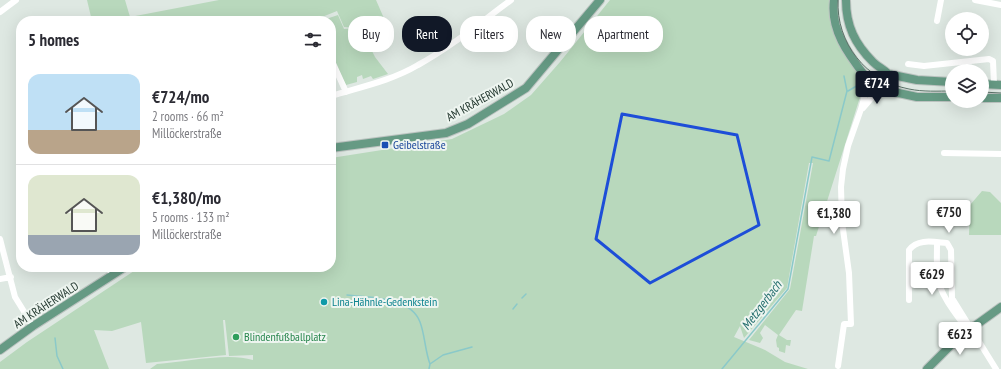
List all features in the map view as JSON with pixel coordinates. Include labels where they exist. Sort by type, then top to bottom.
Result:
[{"type":"main road","name":"AM KRÄHERWALD","points":[[336,147],[446,133],[468,124],[526,88],[600,0]]},
{"type":"main road","points":[[834,0],[833,13],[838,32],[854,63],[875,89],[917,96],[945,97]]},
{"type":"main road","points":[[846,0],[846,14],[853,38],[864,53],[879,68],[888,74],[917,80],[945,82]]},
{"type":"main road","points":[[867,81],[870,71],[879,68]]},
{"type":"main road","points":[[881,89],[888,83],[888,74]]},
{"type":"main road","points":[[989,98],[1001,98]]},
{"type":"main road","name":"AM KRÄHERWALD","points":[[0,350],[33,326],[118,272]]},
{"type":"main road","points":[[927,369],[949,346],[1001,307]]},
{"type":"main road","points":[[932,369],[971,330]]},
{"type":"street","points":[[0,12],[16,0]]},
{"type":"street","points":[[336,95],[392,78],[417,66],[447,47],[511,0]]},
{"type":"street","points":[[937,21],[941,0]]},
{"type":"street","points":[[975,0],[1001,5]]},
{"type":"street","points":[[908,64],[924,66],[989,59],[993,61],[998,84]]},
{"type":"street","points":[[336,70],[346,92]]},
{"type":"street","points":[[838,366],[844,324],[850,324],[851,311],[849,273],[840,202],[843,169],[853,128],[862,109],[867,81]]},
{"type":"street","points":[[862,109],[881,89]]},
{"type":"street","points":[[944,153],[1001,154]]},
{"type":"street","points":[[0,239],[15,297],[33,326]]},
{"type":"street","points":[[909,300],[909,250],[916,243],[947,243],[950,247],[951,293],[955,304],[996,369]]},
{"type":"street","points":[[937,243],[937,280],[942,296],[962,324],[971,330]]},
{"type":"street","points":[[0,279],[11,277]]},
{"type":"street","points":[[942,296],[951,293]]},
{"type":"highlighted area","points":[[622,114],[737,135],[759,225],[650,283],[596,239]]},
{"type":"green space","points":[[87,0],[125,0],[130,16],[91,16]]},
{"type":"green space","points":[[219,0],[376,0],[383,16],[348,16],[348,27],[344,27],[337,11],[324,16],[135,16]]},
{"type":"green space","points":[[610,0],[831,0],[829,14],[842,51],[863,80],[862,91],[816,236],[814,236],[802,311],[796,310],[779,335],[787,340],[791,340],[790,346],[786,345],[785,353],[779,351],[779,348],[777,347],[776,340],[778,335],[765,325],[760,333],[763,338],[760,343],[749,340],[790,289],[813,163],[809,163],[787,288],[744,338],[740,326],[734,337],[765,350],[785,362],[808,369],[150,369],[157,364],[206,358],[231,357],[253,360],[253,355],[229,356],[225,320],[223,320],[226,355],[146,363],[141,322],[112,331],[94,330],[109,369],[0,369],[0,362],[27,342],[132,272],[336,272],[336,157],[452,139],[504,114],[531,95],[568,52],[576,52],[576,42],[584,32],[584,52],[663,52],[663,16],[597,16]]},
{"type":"green space","points":[[338,15],[344,29],[348,29],[348,52],[372,52],[388,74],[373,79],[371,76],[363,79],[362,75],[357,77],[357,82],[346,85],[336,66],[335,16]]},
{"type":"green space","points":[[982,191],[990,192],[1001,203],[1001,235],[969,235],[970,205]]},
{"type":"waterway","name":"Metzgerbach","points":[[722,369],[788,289],[812,157],[829,161],[847,91],[844,76]]},
{"type":"waterway","points":[[848,91],[860,84]]},
{"type":"waterway","points":[[522,298],[526,294]]},
{"type":"waterway","points":[[347,295],[388,300],[408,307],[415,313],[422,327],[430,364],[429,369]]},
{"type":"waterway","points":[[513,309],[517,304]]},
{"type":"waterway","points":[[55,338],[57,356],[63,369]]},
{"type":"waterway","points":[[430,364],[443,355],[472,347]]},
{"type":"tram line","points":[[838,0],[842,31],[848,45],[867,69],[879,78],[894,85],[914,90],[945,91]]},
{"type":"tram line","points":[[989,92],[1001,93]]},
{"type":"place","name":"Geibelstraße","points":[[385,145]]},
{"type":"place","name":"Lina-Hähnle-Gedenkstein","points":[[324,302]]},
{"type":"place","name":"Blindenfußballplatz","points":[[236,337]]}]
